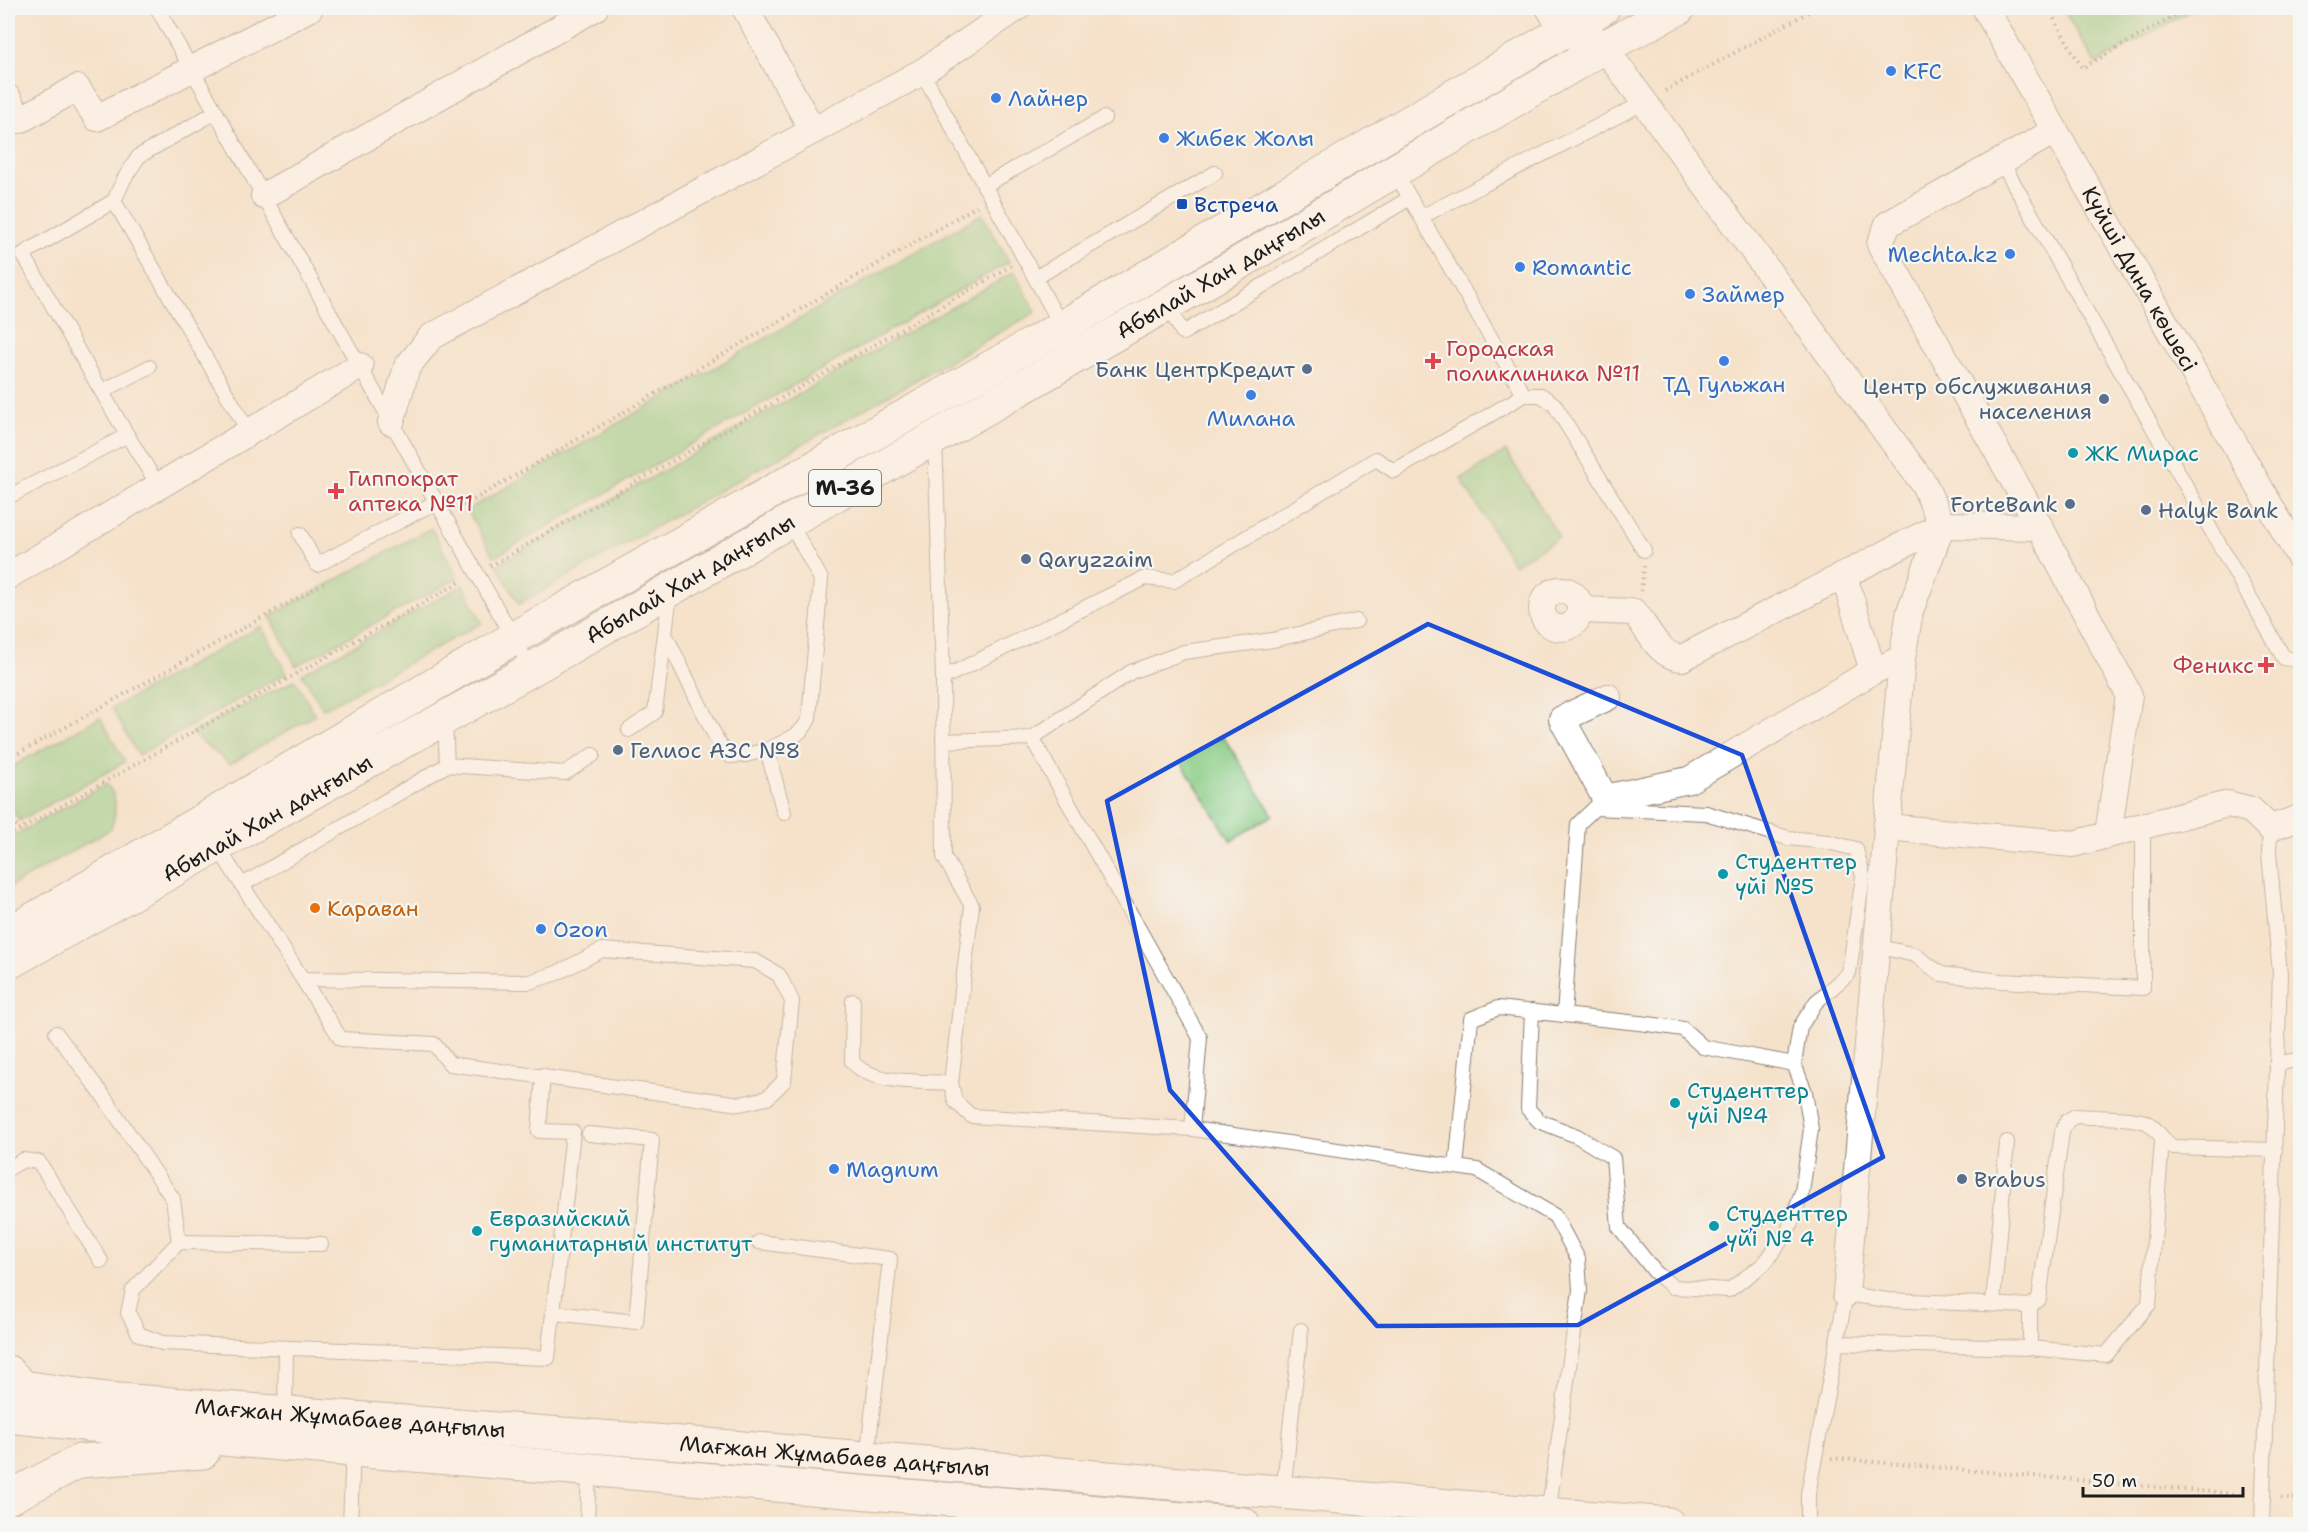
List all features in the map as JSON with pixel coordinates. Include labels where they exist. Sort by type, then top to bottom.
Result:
[{"type":"main road","name":"Абылай Хан даңғылы","points":[[12,954],[514,638],[1062,327],[1559,18],[1603,8]]},
{"type":"main road","name":"Абылай Хан даңғылы","points":[[12,954],[217,846],[670,590],[934,436],[1167,304],[1402,185],[1604,47],[1679,8]]},
{"type":"main road","points":[[1559,18],[1604,47]]},
{"type":"main road","name":"Мағжан Жұмабаев даңғылы","points":[[11,1397],[106,1399],[1668,1524]]},
{"type":"main road","name":"Мағжан Жұмабаев даңғылы","points":[[11,1397],[233,1440],[589,1468],[1131,1520],[1243,1524]]},
{"type":"main road","points":[[8,1498],[80,1461],[204,1452],[233,1440]]},
{"type":"street","points":[[8,98],[20,120],[77,88],[97,118],[192,71],[310,8]]},
{"type":"street","points":[[264,196],[595,8]]},
{"type":"street","points":[[745,8],[813,131]]},
{"type":"street","points":[[392,422],[407,367],[431,337],[922,72],[1017,8]]},
{"type":"street","name":"Күйші Дина көшесі","points":[[1985,8],[2298,554]]},
{"type":"street","points":[[1604,47],[1924,484],[1942,525],[1910,611],[1902,659],[1846,1294]]},
{"type":"street","points":[[2055,130],[1888,224],[1880,244],[2040,527],[2129,695],[2108,834]]},
{"type":"street","points":[[8,576],[360,366]]},
{"type":"street","points":[[1581,610],[1634,612],[1663,651],[1675,658],[1682,658],[1942,525],[2040,527]]},
{"type":"street","points":[[1844,576],[1873,671]]},
{"type":"street","points":[[1608,697],[1562,719],[1600,803],[1689,780],[1873,671],[1902,659]]},
{"type":"street","points":[[1886,827],[2073,844],[2108,834],[2143,828],[2178,815],[2228,804],[2250,810],[2270,828],[2301,818]]},
{"type":"lane","points":[[157,8],[531,669]]},
{"type":"lane","points":[[922,72],[1062,327]]},
{"type":"lane","points":[[1421,217],[1643,103]]},
{"type":"lane","points":[[159,486],[126,436],[103,391],[23,254],[114,201],[124,179],[139,156],[216,112]]},
{"type":"lane","points":[[988,192],[1104,117]]},
{"type":"lane","points":[[2001,161],[2284,658],[2301,661]]},
{"type":"lane","points":[[1035,278],[1215,173]]},
{"type":"lane","points":[[1402,185],[1524,395]]},
{"type":"lane","points":[[114,201],[249,432]]},
{"type":"lane","points":[[103,391],[149,367]]},
{"type":"lane","points":[[943,678],[1145,578],[1174,581],[1376,459],[1394,471],[1524,395],[1541,395],[1554,404],[1644,550]]},
{"type":"lane","points":[[8,497],[126,436]]},
{"type":"lane","points":[[934,436],[943,678],[944,857],[972,906],[951,1083],[955,1101],[971,1116],[1192,1129],[1476,1170],[1555,1216],[1578,1259],[1580,1290],[1548,1514]]},
{"type":"lane","points":[[300,534],[317,565],[436,502]]},
{"type":"lane","points":[[665,634],[718,744],[730,756],[767,750],[805,729],[809,718],[821,579],[789,521]]},
{"type":"lane","points":[[629,730],[655,712],[670,590]]},
{"type":"lane","points":[[943,741],[1032,738],[1131,672],[1184,652],[1273,640],[1356,621]]},
{"type":"lane","points":[[444,718],[447,765]]},
{"type":"lane","points":[[1032,738],[1200,1038],[1192,1129]]},
{"type":"lane","points":[[767,750],[784,813]]},
{"type":"lane","points":[[242,885],[447,765],[565,773],[593,755]]},
{"type":"lane","points":[[1532,1011],[1528,1109],[1539,1121],[1577,1136],[1613,1158],[1619,1227],[1655,1272],[1672,1287],[1730,1290],[1764,1264],[1788,1231],[1802,1192],[1811,1129],[1805,1092],[1794,1064],[1800,1027],[1816,1002],[1849,973],[1863,876],[1856,849],[1828,842],[1788,838],[1706,813],[1600,803],[1578,824],[1564,1015]]},
{"type":"lane","points":[[1876,946],[1915,955],[1941,974],[2001,981],[2143,988],[2143,828]]},
{"type":"lane","points":[[2262,1524],[2280,974],[2269,853],[2270,828]]},
{"type":"lane","points":[[217,846],[342,1040],[434,1044],[450,1065],[543,1075],[740,1104],[767,1098],[784,1081],[792,1001],[778,975],[755,961],[602,950],[557,973],[529,982],[303,979]]},
{"type":"lane","points":[[853,1000],[852,1061],[858,1069],[872,1077],[951,1083]]},
{"type":"lane","points":[[1456,1167],[1471,1019],[1498,1008],[1683,1029],[1703,1047],[1794,1064]]},
{"type":"lane","points":[[56,1033],[104,1097],[173,1199],[179,1242]]},
{"type":"lane","points":[[2277,1064],[2301,1059]]},
{"type":"lane","points":[[321,1244],[179,1242],[133,1290],[128,1313],[139,1334],[162,1343],[286,1350],[548,1358],[573,1132],[539,1131],[543,1075]]},
{"type":"lane","points":[[1808,1524],[1808,1494],[1846,1294],[1887,1300],[2030,1306],[2038,1299],[2055,1168],[2062,1132],[2067,1121],[2075,1116],[2147,1122],[2157,1131],[2162,1141],[2150,1304],[2106,1355],[2030,1348],[1837,1343]]},
{"type":"lane","points":[[554,1313],[636,1322],[652,1140],[589,1134]]},
{"type":"lane","points":[[2162,1141],[2173,1147],[2274,1150]]},
{"type":"lane","points":[[1993,1303],[2007,1142]]},
{"type":"lane","points":[[8,1169],[23,1160],[39,1162],[100,1261]]},
{"type":"lane","points":[[759,1242],[890,1259],[867,1459]]},
{"type":"lane","points":[[2030,1306],[2030,1348]]},
{"type":"lane","points":[[1283,1494],[1301,1330]]},
{"type":"lane","points":[[285,1413],[286,1350]]},
{"type":"lane","points":[[350,1524],[353,1448]]},
{"type":"lane","points":[[587,1524],[589,1468]]},
{"type":"path","points":[[1643,103],[1816,8]]},
{"type":"path","points":[[2048,8],[2082,68],[2188,8]]},
{"type":"path","points":[[445,516],[988,192]]},
{"type":"path","points":[[8,836],[477,573],[1024,259]]},
{"type":"path","points":[[1634,612],[1645,577],[1644,550]]},
{"type":"path","points":[[8,759],[330,580]]},
{"type":"path","points":[[8,809],[18,830]]},
{"type":"path","points":[[1815,1457],[2235,1494]]},
{"type":"path","points":[[2281,1498],[2301,1499]]},
{"type":"highlighted area","points":[[1428,624],[1742,755],[1883,1157],[1578,1325],[1377,1326],[1170,1090],[1107,801]]},
{"type":"green space","points":[[2062,8],[2195,8],[2096,64]]},
{"type":"green space","points":[[982,214],[1009,262],[494,557],[467,510]]},
{"type":"green space","points":[[1014,272],[1036,312],[519,604],[497,565]]},
{"type":"green space","points":[[1506,451],[1559,537],[1514,565],[1461,479]]},
{"type":"green space","points":[[431,528],[458,578],[296,666],[270,616]]},
{"type":"green space","points":[[463,585],[482,623],[323,709],[302,674]]},
{"type":"green space","points":[[261,626],[287,673],[138,755],[112,708]]},
{"type":"green space","points":[[295,680],[315,715],[230,764],[191,733]]},
{"type":"green space","points":[[100,717],[125,762],[19,821],[8,799],[8,769]]},
{"type":"green space","points":[[1223,736],[1273,815],[1231,841],[1181,762]]},
{"type":"green space","points":[[106,784],[115,800],[111,829],[8,888],[8,839]]},
{"type":"place","name":"KFC","points":[[1891,71]]},
{"type":"place","name":"Лайнер","points":[[996,98]]},
{"type":"place","name":"Жибек Жолы","points":[[1164,138]]},
{"type":"place","name":"Встреча","points":[[1182,204]]},
{"type":"place","name":"Mechta.kz","points":[[2010,254]]},
{"type":"place","name":"Romantic","points":[[1520,267]]},
{"type":"place","name":"Займер","points":[[1690,294]]},
{"type":"place","name":"Городская поликлиника №11","points":[[1433,361]]},
{"type":"place","name":"ТД Гульжан","points":[[1724,361]]},
{"type":"place","name":"Банк ЦентрКредит","points":[[1307,369]]},
{"type":"place","name":"Милана","points":[[1251,395]]},
{"type":"place","name":"Центр обслуживания населения","points":[[2104,399]]},
{"type":"place","name":"ЖК Мирас","points":[[2073,453]]},
{"type":"place","name":"Гиппократ аптека №11","points":[[336,491]]},
{"type":"place","name":"ForteBank","points":[[2070,504]]},
{"type":"place","name":"Halyk Bank","points":[[2146,510]]},
{"type":"place","name":"Qaryzzaim","points":[[1026,559]]},
{"type":"place","name":"Феникс","points":[[2266,665]]},
{"type":"place","name":"Гелиос АЗС №8","points":[[618,750]]},
{"type":"place","name":"Студенттер үйі №5","points":[[1723,874]]},
{"type":"place","name":"Караван","points":[[315,908]]},
{"type":"place","name":"Ozon","points":[[541,929]]},
{"type":"place","name":"Студенттер үйі №4","points":[[1675,1103]]},
{"type":"place","name":"Magnum","points":[[834,1169]]},
{"type":"place","name":"Brabus","points":[[1962,1179]]},
{"type":"place","name":"Студенттер үйі № 4","points":[[1714,1226]]},
{"type":"place","name":"Евразийский гуманитарный институт","points":[[477,1231]]}]
